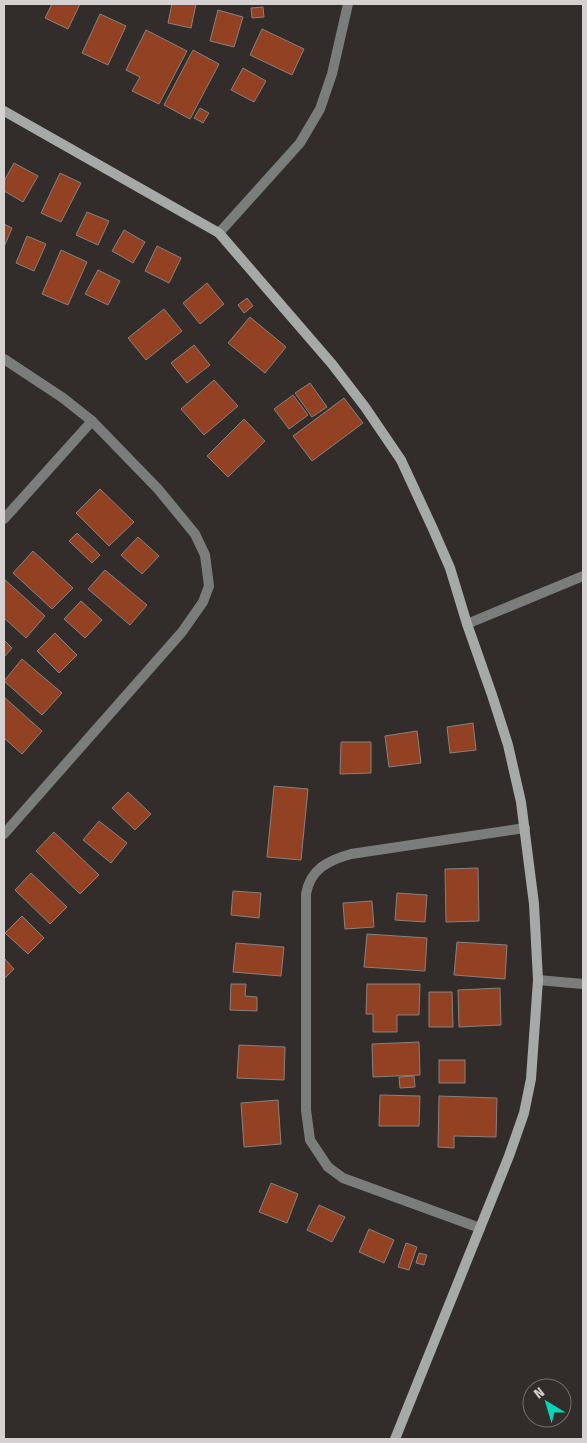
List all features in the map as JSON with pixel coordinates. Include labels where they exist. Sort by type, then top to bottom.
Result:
[{"type":"street","points":[[219,233],[300,143],[320,108],[332,74],[348,4]]},
{"type":"street","points":[[4,111],[219,233],[332,364],[365,407],[401,460],[433,529],[450,568],[466,624],[508,745],[521,802],[534,904],[538,980],[531,1079],[524,1112],[509,1156],[395,1439]]},
{"type":"street","points":[[4,359],[63,398],[92,421],[158,489],[195,534],[205,554],[209,586],[203,602],[182,632],[4,834]]},
{"type":"street","points":[[4,519],[92,421]]},
{"type":"street","points":[[466,624],[583,576]]},
{"type":"street","points":[[480,1228],[344,1178],[328,1167],[310,1140],[306,1110],[306,894],[308,882],[318,870],[333,859],[351,854],[525,828]]},
{"type":"street","points":[[538,980],[583,984]]},
{"type":"building","points":[[52,4],[80,4],[68,29],[45,18]]},
{"type":"building","points":[[172,4],[196,4],[191,28],[168,23]]},
{"type":"building","points":[[263,7],[264,17],[252,18],[251,8]]},
{"type":"building","points":[[218,10],[243,17],[234,47],[210,41]]},
{"type":"building","points":[[100,14],[126,26],[108,65],[82,53]]},
{"type":"building","points":[[262,29],[304,49],[292,75],[250,55]]},
{"type":"building","points":[[146,30],[187,51],[159,104],[132,91],[140,77],[126,70]]},
{"type":"building","points":[[193,50],[219,64],[190,119],[164,105]]},
{"type":"building","points":[[243,68],[266,81],[254,102],[231,90]]},
{"type":"building","points":[[200,108],[209,113],[203,123],[194,118]]},
{"type":"building","points":[[14,163],[38,176],[23,202],[4,191],[4,181]]},
{"type":"building","points":[[60,173],[81,183],[61,222],[41,213]]},
{"type":"building","points":[[87,212],[109,221],[98,245],[76,235]]},
{"type":"building","points":[[4,224],[12,228],[4,247]]},
{"type":"building","points":[[124,230],[145,242],[133,263],[112,251]]},
{"type":"building","points":[[27,236],[46,244],[34,271],[16,263]]},
{"type":"building","points":[[157,246],[181,258],[169,283],[145,271]]},
{"type":"building","points":[[61,250],[87,262],[68,305],[42,294]]},
{"type":"building","points":[[98,270],[120,281],[108,305],[85,294]]},
{"type":"building","points":[[207,283],[224,304],[200,324],[183,303]]},
{"type":"building","points":[[247,298],[253,306],[244,313],[238,305]]},
{"type":"building","points":[[164,309],[182,331],[146,360],[128,338]]},
{"type":"building","points":[[250,317],[286,347],[265,373],[228,343]]},
{"type":"building","points":[[194,345],[210,365],[187,383],[171,363]]},
{"type":"building","points":[[214,380],[238,406],[204,435],[181,409]]},
{"type":"building","points":[[310,383],[327,407],[312,417],[295,393]]},
{"type":"building","points":[[293,395],[308,415],[289,429],[274,409]]},
{"type":"building","points":[[344,398],[363,423],[312,461],[293,436]]},
{"type":"building","points":[[244,419],[265,441],[228,477],[207,456]]},
{"type":"building","points":[[100,489],[134,522],[109,546],[76,513]]},
{"type":"building","points":[[77,533],[100,555],[92,563],[69,541]]},
{"type":"building","points":[[138,537],[159,556],[142,574],[121,555]]},
{"type":"building","points":[[33,551],[73,588],[52,609],[13,573]]},
{"type":"building","points":[[105,570],[147,605],[130,625],[88,589]]},
{"type":"building","points":[[4,579],[45,616],[26,638],[4,618]]},
{"type":"building","points":[[81,601],[102,620],[85,638],[64,619]]},
{"type":"building","points":[[55,633],[77,655],[59,673],[37,651]]},
{"type":"building","points":[[4,640],[12,648],[4,657]]},
{"type":"building","points":[[22,659],[62,693],[42,715],[4,681]]},
{"type":"building","points":[[4,697],[42,731],[22,754],[4,738]]},
{"type":"building","points":[[473,723],[476,750],[450,753],[447,727]]},
{"type":"building","points":[[417,731],[421,763],[389,767],[385,736]]},
{"type":"building","points":[[341,742],[371,742],[371,773],[340,774]]},
{"type":"building","points":[[274,786],[308,789],[301,860],[267,857]]},
{"type":"building","points":[[128,792],[151,814],[135,830],[112,808]]},
{"type":"building","points":[[99,821],[127,843],[111,863],[83,840]]},
{"type":"building","points":[[54,832],[99,875],[80,894],[36,851]]},
{"type":"building","points":[[478,868],[479,921],[446,922],[445,869]]},
{"type":"building","points":[[31,873],[67,907],[50,924],[15,890]]},
{"type":"building","points":[[233,891],[261,893],[259,918],[231,915]]},
{"type":"building","points":[[397,893],[427,895],[425,922],[395,920]]},
{"type":"building","points":[[372,901],[374,927],[345,929],[343,903]]},
{"type":"building","points":[[22,916],[44,938],[28,954],[5,933]]},
{"type":"building","points":[[367,934],[427,938],[425,971],[364,967]]},
{"type":"building","points":[[457,942],[507,945],[505,979],[454,975]]},
{"type":"building","points":[[236,943],[284,947],[281,976],[233,972]]},
{"type":"building","points":[[4,958],[14,969],[4,979]]},
{"type":"building","points":[[231,984],[246,984],[245,996],[257,997],[257,1011],[230,1010]]},
{"type":"building","points":[[367,984],[420,984],[419,1015],[397,1015],[397,1032],[373,1032],[373,1014],[366,1014]]},
{"type":"building","points":[[500,988],[501,1025],[459,1027],[458,990]]},
{"type":"building","points":[[429,992],[452,992],[453,1027],[429,1027]]},
{"type":"building","points":[[419,1042],[420,1075],[373,1077],[372,1044]]},
{"type":"building","points":[[239,1045],[285,1047],[284,1080],[237,1078]]},
{"type":"building","points":[[439,1060],[465,1060],[465,1083],[439,1083]]},
{"type":"building","points":[[414,1076],[415,1087],[400,1088],[399,1077]]},
{"type":"building","points":[[380,1095],[420,1096],[419,1126],[379,1126]]},
{"type":"building","points":[[439,1096],[497,1098],[496,1137],[454,1136],[454,1148],[438,1147]]},
{"type":"building","points":[[278,1100],[281,1144],[244,1147],[241,1103]]},
{"type":"building","points":[[271,1183],[298,1194],[287,1223],[259,1212]]},
{"type":"building","points":[[319,1205],[345,1217],[332,1242],[307,1230]]},
{"type":"building","points":[[369,1229],[394,1240],[384,1263],[359,1252]]},
{"type":"building","points":[[406,1243],[417,1247],[409,1270],[398,1267]]},
{"type":"building","points":[[419,1253],[427,1255],[424,1265],[416,1263]]}]
